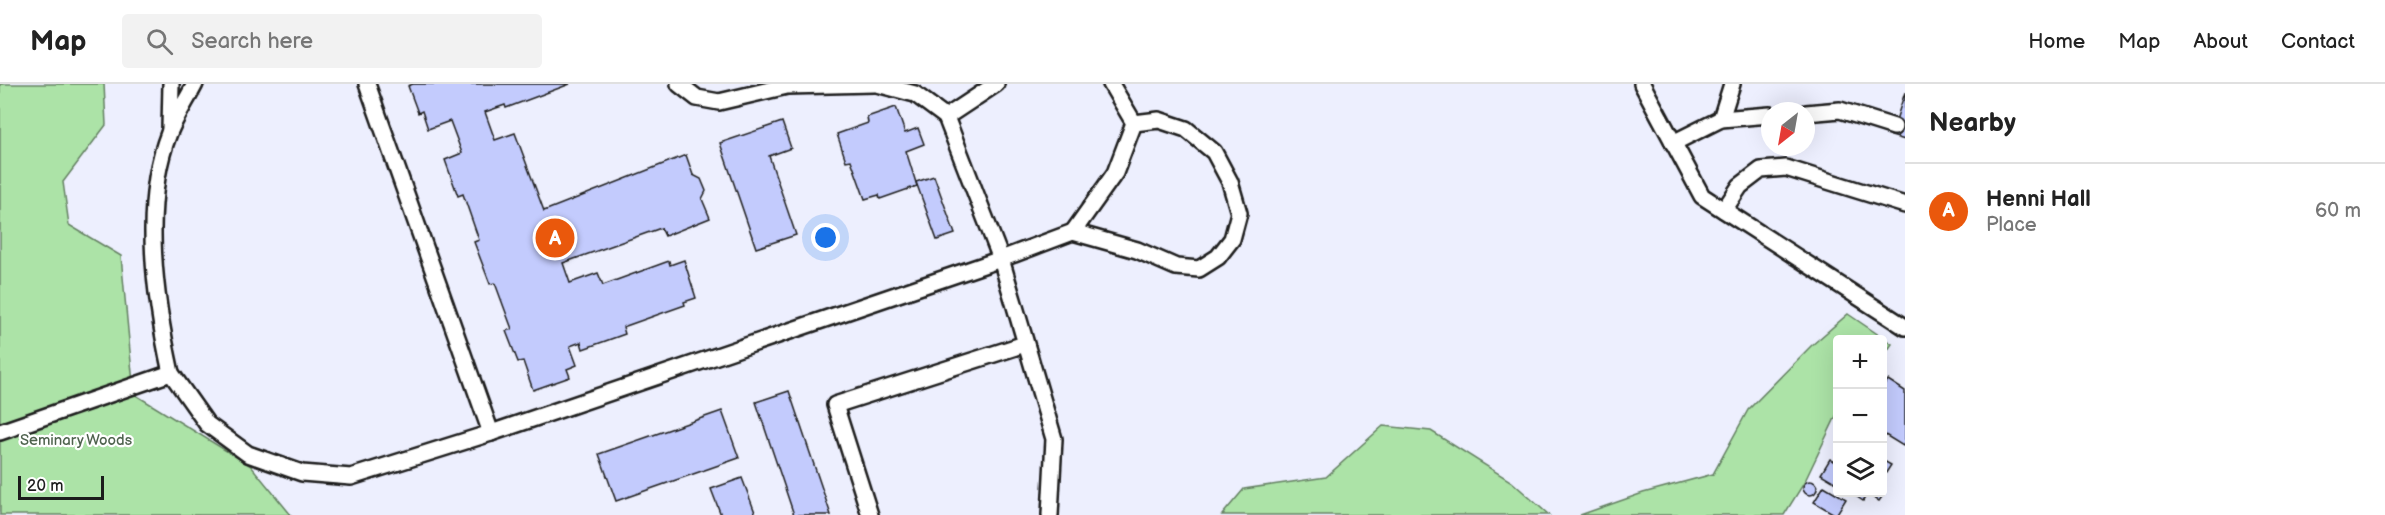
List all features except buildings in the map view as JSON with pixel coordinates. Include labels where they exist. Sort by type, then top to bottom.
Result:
[{"type":"lane","points":[[170,132],[171,84]]},
{"type":"lane","points":[[195,84],[170,132],[158,169],[153,245],[159,316],[171,373],[207,423],[248,454],[302,473],[351,477],[491,433],[1001,259],[1073,232],[1115,173],[1134,123]]},
{"type":"lane","points":[[367,84],[491,433]]},
{"type":"lane","points":[[679,84],[697,98],[719,102],[786,86],[876,84],[915,94],[946,117],[1001,259],[1054,440],[1050,515]]},
{"type":"lane","points":[[946,117],[996,84]]},
{"type":"lane","points":[[1111,84],[1134,123]]},
{"type":"lane","points":[[1642,84],[1702,196],[1905,327]]},
{"type":"lane","points":[[1721,119],[1732,84]]},
{"type":"lane","points":[[1815,112],[1840,110],[1894,127]]},
{"type":"lane","points":[[1673,142],[1721,119],[1761,116]]},
{"type":"lane","points":[[1073,232],[1137,250],[1176,267],[1199,269],[1218,257],[1232,239],[1239,213],[1230,182],[1214,152],[1186,129],[1159,120],[1134,123]]},
{"type":"lane","points":[[1724,210],[1740,186],[1761,170],[1786,168],[1905,206]]},
{"type":"lane","points":[[870,515],[835,405],[1025,344]]},
{"type":"lane","points":[[0,432],[171,373]]},
{"type":"green space","name":"Seminary Woods","points":[[0,84],[104,84],[106,125],[63,182],[69,225],[121,256],[134,394],[251,466],[291,515],[0,515]]},
{"type":"green space","points":[[1848,314],[1879,335],[1833,335],[1833,422],[1804,483],[1784,515],[1580,515],[1643,493],[1713,474],[1748,410],[1811,346]]},
{"type":"green space","points":[[1887,341],[1892,344],[1887,351]]},
{"type":"green space","points":[[1383,426],[1431,431],[1512,482],[1549,515],[1222,515],[1244,489],[1326,477]]},
{"type":"place","name":"Henni Hall","points":[[555,238]]}]
